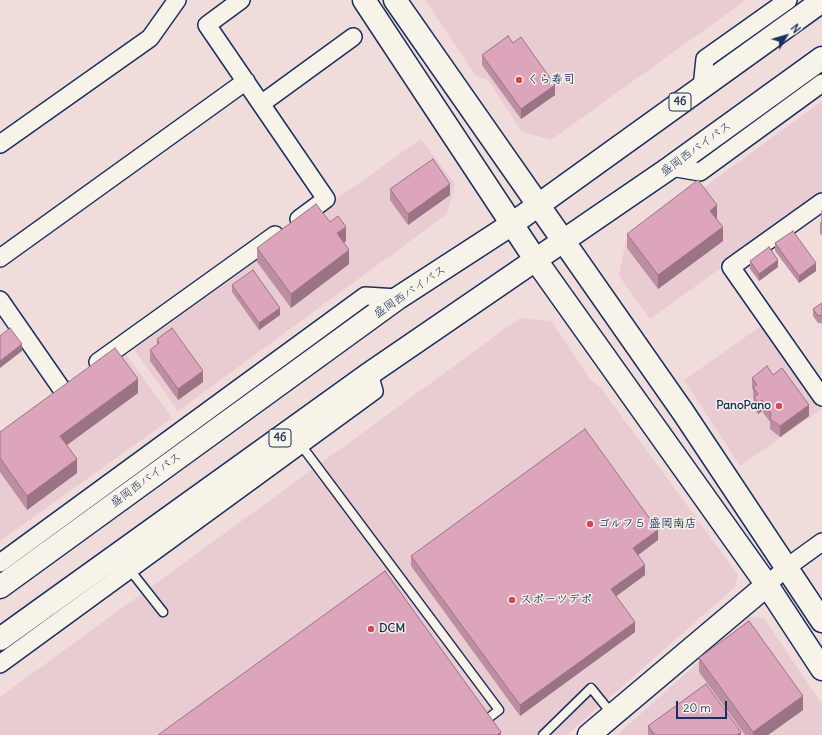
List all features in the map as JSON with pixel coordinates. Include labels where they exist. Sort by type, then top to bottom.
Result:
[{"type":"main road","points":[[364,0],[535,259],[766,585],[822,669]]},
{"type":"main road","points":[[395,0],[514,174],[563,240],[683,412],[822,621]]},
{"type":"main road","name":"盛岡西バイパス","points":[[0,587],[398,298],[512,224],[822,1]]},
{"type":"main road","name":"盛岡西バイパス","points":[[0,639],[369,374],[671,167],[822,58]]},
{"type":"main road","points":[[590,735],[766,585]]},
{"type":"street","points":[[0,144],[150,38],[177,0]]},
{"type":"street","points":[[0,300],[67,384],[326,199],[207,25],[241,0]]},
{"type":"street","points":[[702,86],[705,59],[788,0]]},
{"type":"street","points":[[262,104],[353,37]]},
{"type":"street","points":[[0,258],[246,81]]},
{"type":"street","points":[[671,167],[700,172],[822,83]]},
{"type":"street","points":[[822,202],[731,267],[822,397]]},
{"type":"street","points":[[0,563],[365,296],[398,298]]},
{"type":"street","points":[[0,664],[374,391],[369,374]]},
{"type":"street","points":[[766,585],[786,568],[822,542]]},
{"type":"lane","points":[[301,445],[499,710],[477,727]]},
{"type":"lane","points":[[130,570],[163,612]]},
{"type":"lane","points":[[543,735],[591,688],[612,715]]},
{"type":"shaded area","points":[[425,0],[746,0],[551,140],[522,132],[488,80],[475,75]]},
{"type":"shaded area","points":[[822,101],[822,195],[650,319],[619,276],[626,240],[691,192],[703,188]]},
{"type":"shaded area","points":[[421,139],[455,184],[447,214],[178,411],[133,348],[250,260]]},
{"type":"shaded area","points":[[520,318],[551,321],[590,379],[601,388],[738,575],[735,587],[567,735],[0,735],[0,697]]},
{"type":"shaded area","points":[[764,324],[822,409],[740,466],[684,380]]},
{"type":"shaded area","points":[[123,350],[172,418],[0,541],[0,439]]},
{"type":"shaded area","points":[[749,617],[764,618],[822,704],[822,735],[617,735]]},
{"type":"building","name":"くら寿司","points":[[508,36],[513,43],[521,37],[555,85],[521,109],[482,55]]},
{"type":"building","points":[[433,159],[450,184],[408,214],[390,189]]},
{"type":"building","points":[[698,180],[717,205],[710,211],[723,227],[658,275],[627,234]]},
{"type":"building","points":[[316,204],[330,222],[338,216],[346,227],[337,233],[349,250],[291,294],[257,248]]},
{"type":"building","points":[[793,231],[816,263],[799,276],[775,243]]},
{"type":"building","points":[[769,247],[778,260],[759,274],[750,261]]},
{"type":"building","points":[[253,270],[280,308],[259,323],[232,285]]},
{"type":"building","points":[[822,303],[822,317],[821,315],[818,316],[813,309]]},
{"type":"building","points":[[10,328],[22,344],[0,361],[0,336]]},
{"type":"building","points":[[172,328],[203,371],[178,389],[150,350],[159,343],[157,339]]},
{"type":"building","points":[[115,348],[138,379],[60,436],[77,459],[27,496],[0,458],[0,432]]},
{"type":"building","name":"PanoPano","points":[[767,366],[773,375],[782,368],[809,405],[780,426],[770,419],[771,413],[762,400],[758,403],[754,397],[758,394],[753,387],[757,385],[752,378]]},
{"type":"building","points":[[585,429],[658,530],[633,548],[645,565],[611,589],[635,622],[520,705],[411,556]]},
{"type":"building","name":"DCM","points":[[385,571],[501,732],[497,735],[158,735]]},
{"type":"building","points":[[749,621],[803,696],[753,732],[699,658]]},
{"type":"building","points":[[706,684],[741,732],[737,735],[655,735],[648,726]]},
{"type":"place","name":"くら寿司","points":[[519,80]]},
{"type":"place","name":"PanoPano","points":[[779,406]]},
{"type":"place","name":"ゴルフ５ 盛岡南店","points":[[590,524]]},
{"type":"place","name":"スポーツデポ","points":[[512,600]]},
{"type":"place","name":"DCM","points":[[371,629]]}]
